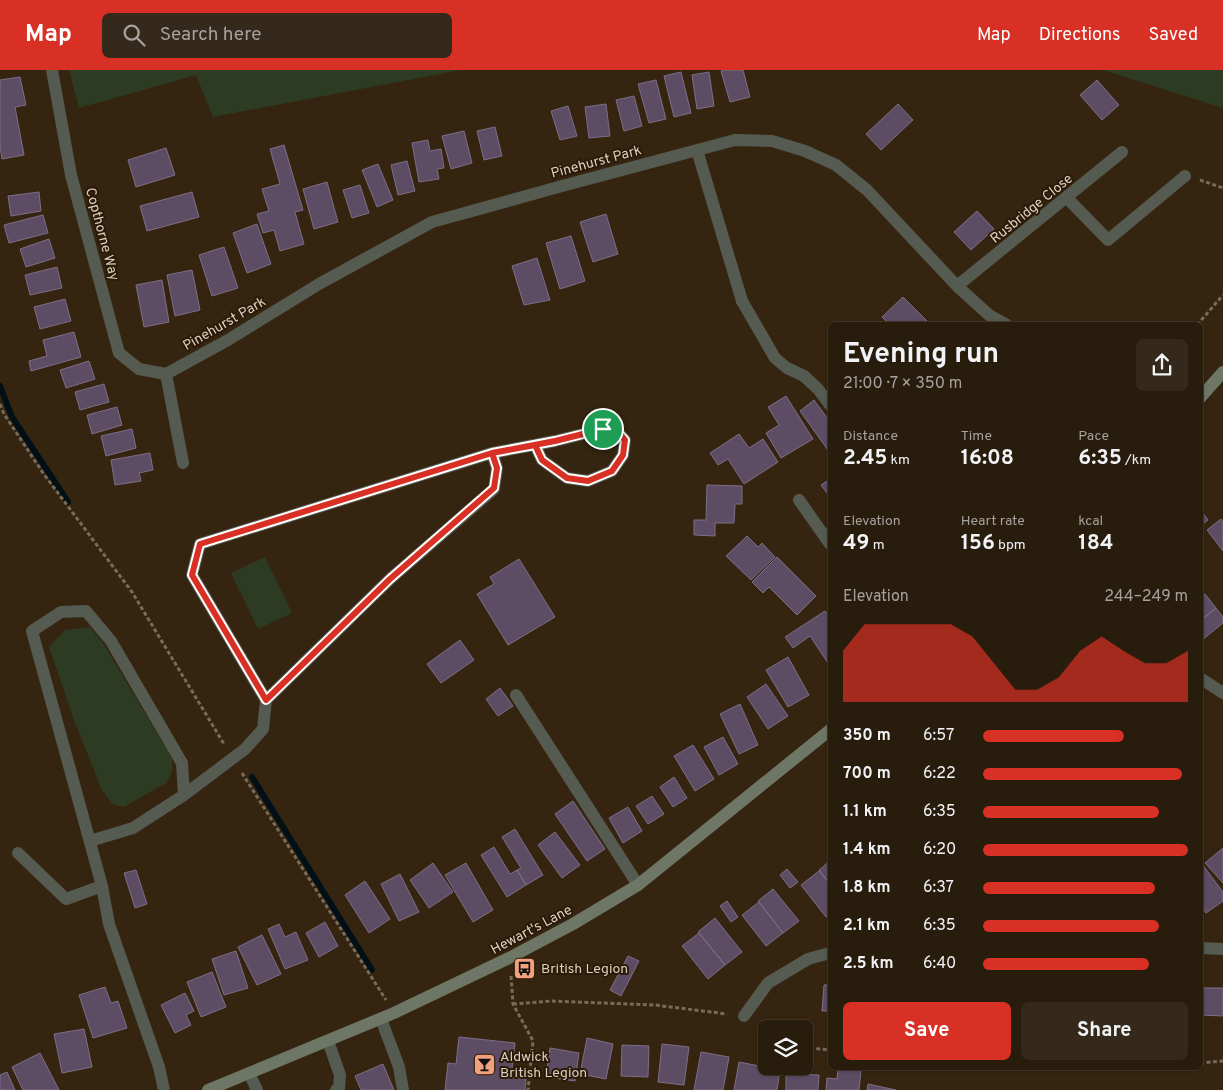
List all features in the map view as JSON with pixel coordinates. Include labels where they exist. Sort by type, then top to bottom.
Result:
[{"type":"street","name":"Copthorne Way","points":[[52,70],[71,175],[119,353],[139,368],[166,374]]},
{"type":"street","name":"Pinehurst Park","points":[[166,374],[228,340],[319,284],[432,222],[735,140],[772,141],[804,150],[836,165],[867,190],[957,286],[989,315],[1002,322]]},
{"type":"street","points":[[697,150],[742,301],[775,358],[787,368],[804,376],[818,389],[828,402]]},
{"type":"street","name":"Rusbridge Close","points":[[957,286],[1122,152]]},
{"type":"street","points":[[1067,198],[1108,240],[1185,176]]},
{"type":"street","points":[[1203,395],[1223,372]]},
{"type":"street","points":[[166,374],[183,463]]},
{"type":"street","points":[[90,841],[133,828],[184,795],[245,749],[263,729],[266,700],[192,575],[200,544],[492,453],[603,429],[617,431],[625,440],[623,455],[612,471],[588,481],[567,478],[542,460],[535,445]]},
{"type":"street","points":[[266,700],[390,579],[494,488],[497,468],[492,453]]},
{"type":"street","points":[[799,500],[828,541]]},
{"type":"street","points":[[164,1090],[159,1067],[109,924],[102,886],[32,631],[61,612],[86,612],[112,641],[182,763],[184,795]]},
{"type":"street","points":[[1203,680],[1223,693]]},
{"type":"street","points":[[516,695],[638,885]]},
{"type":"street","name":"Hewart's Lane","points":[[208,1090],[381,1019],[509,958],[573,924],[638,885],[828,732]]},
{"type":"street","points":[[18,853],[66,898],[102,886]]},
{"type":"street","points":[[1203,948],[1223,949]]},
{"type":"street","points":[[744,1016],[768,983],[808,958],[828,953]]},
{"type":"street","points":[[381,1019],[399,1067],[403,1090]]},
{"type":"street","points":[[328,1041],[341,1081],[339,1088],[336,1090]]},
{"type":"street","points":[[250,1073],[257,1090]]},
{"type":"path","points":[[1185,176],[1223,188]]},
{"type":"path","points":[[1200,322],[1223,295]]},
{"type":"path","points":[[0,404],[4,414],[43,473],[132,592],[233,758],[394,1013]]},
{"type":"path","points":[[509,958],[513,1004],[533,1041],[528,1090]]},
{"type":"path","points":[[513,1004],[551,1001],[655,1005],[744,1016],[758,1023]]},
{"type":"path","points":[[813,1048],[828,1050]]},
{"type":"path","points":[[1203,1062],[1223,1061]]},
{"type":"green space","points":[[69,70],[461,70],[213,117],[196,75],[79,108]]},
{"type":"green space","points":[[1103,70],[1223,70],[1223,108]]},
{"type":"green space","points":[[265,557],[292,613],[258,629],[231,573]]},
{"type":"green space","points":[[90,627],[103,643],[172,758],[172,772],[166,783],[124,807],[112,804],[101,788],[74,720],[49,647],[65,630]]},
{"type":"building","points":[[743,70],[750,97],[730,102],[721,71]]},
{"type":"building","points":[[681,72],[691,113],[674,117],[664,76]]},
{"type":"building","points":[[709,72],[714,106],[697,109],[692,75]]},
{"type":"building","points":[[20,77],[26,105],[15,107],[24,155],[2,159],[0,146],[0,80]]},
{"type":"building","points":[[656,80],[666,119],[649,123],[638,84]]},
{"type":"building","points":[[1097,80],[1119,105],[1102,120],[1080,95]]},
{"type":"building","points":[[634,96],[642,126],[624,131],[616,100]]},
{"type":"building","points":[[606,104],[610,136],[589,138],[585,107]]},
{"type":"building","points":[[898,104],[913,120],[881,150],[866,134]]},
{"type":"building","points":[[568,106],[577,136],[560,140],[551,111]]},
{"type":"building","points":[[495,127],[502,156],[484,160],[477,131]]},
{"type":"building","points":[[464,131],[472,163],[451,169],[442,136]]},
{"type":"building","points":[[428,140],[430,151],[441,149],[444,168],[437,169],[439,179],[419,182],[412,143]]},
{"type":"building","points":[[284,145],[303,210],[295,212],[304,244],[280,251],[274,230],[263,233],[257,214],[269,211],[262,189],[280,184],[270,149]]},
{"type":"building","points":[[166,148],[175,175],[136,187],[128,160]]},
{"type":"building","points":[[407,161],[415,191],[398,195],[391,165]]},
{"type":"building","points":[[378,164],[393,200],[377,207],[362,170]]},
{"type":"building","points":[[327,182],[338,222],[314,229],[303,189]]},
{"type":"building","points":[[360,185],[369,213],[352,218],[343,190]]},
{"type":"building","points":[[39,192],[41,211],[11,216],[8,196]]},
{"type":"building","points":[[192,192],[199,217],[147,231],[140,206]]},
{"type":"building","points":[[977,211],[994,229],[971,250],[954,232]]},
{"type":"building","points":[[606,214],[618,254],[593,262],[580,222]]},
{"type":"building","points":[[43,215],[48,233],[9,243],[4,225]]},
{"type":"building","points":[[257,224],[271,264],[247,273],[233,233]]},
{"type":"building","points":[[571,236],[585,281],[560,289],[546,243]]},
{"type":"building","points":[[49,239],[55,258],[26,267],[20,249]]},
{"type":"building","points":[[224,247],[238,288],[212,296],[199,255]]},
{"type":"building","points":[[537,258],[550,300],[524,305],[512,266]]},
{"type":"building","points":[[57,267],[62,288],[30,295],[25,275]]},
{"type":"building","points":[[192,270],[200,310],[175,316],[167,275]]},
{"type":"building","points":[[162,280],[169,322],[144,327],[136,285]]},
{"type":"building","points":[[903,297],[928,322],[887,322],[882,317]]},
{"type":"building","points":[[65,299],[71,321],[40,329],[34,307]]},
{"type":"building","points":[[74,332],[81,357],[31,371],[29,361],[47,356],[43,340]]},
{"type":"building","points":[[89,361],[95,379],[66,388],[60,370]]},
{"type":"building","points":[[104,384],[109,402],[80,410],[75,392]]},
{"type":"building","points":[[786,396],[813,439],[781,458],[766,433],[779,425],[768,407]]},
{"type":"building","points":[[814,400],[828,419],[828,450],[800,411]]},
{"type":"building","points":[[117,407],[122,425],[92,434],[87,415]]},
{"type":"building","points":[[132,429],[136,448],[106,456],[101,436]]},
{"type":"building","points":[[739,434],[749,448],[763,439],[778,462],[744,484],[728,459],[718,465],[710,453]]},
{"type":"building","points":[[150,453],[153,470],[139,473],[141,481],[115,485],[111,460]]},
{"type":"building","points":[[828,480],[828,494],[821,485]]},
{"type":"building","points":[[707,485],[742,486],[742,504],[735,504],[734,523],[715,523],[715,536],[694,535],[694,520],[706,520]]},
{"type":"building","points":[[1203,513],[1208,520],[1203,524]]},
{"type":"building","points":[[1221,519],[1223,523],[1223,551],[1207,530]]},
{"type":"building","points":[[747,536],[758,547],[762,543],[775,557],[751,580],[726,556]]},
{"type":"building","points":[[777,557],[816,596],[797,615],[769,587],[763,593],[752,582]]},
{"type":"building","points":[[519,559],[555,617],[508,645],[477,594],[494,584],[490,577]]},
{"type":"building","points":[[1205,594],[1216,608],[1203,619],[1203,596]]},
{"type":"building","points":[[1216,608],[1223,617],[1223,623],[1203,639],[1203,619]]},
{"type":"building","points":[[825,611],[828,615],[828,663],[810,636],[793,648],[785,637]]},
{"type":"building","points":[[460,640],[474,660],[441,683],[427,664]]},
{"type":"building","points":[[788,657],[809,695],[788,707],[766,670]]},
{"type":"building","points":[[766,684],[788,716],[768,729],[747,697]]},
{"type":"building","points":[[500,688],[513,706],[498,716],[486,699]]},
{"type":"building","points":[[740,704],[758,745],[739,754],[720,714]]},
{"type":"building","points":[[723,737],[738,764],[719,775],[704,747]]},
{"type":"building","points":[[693,745],[714,779],[695,791],[674,756]]},
{"type":"building","points":[[674,777],[687,798],[673,807],[660,787]]},
{"type":"building","points":[[652,796],[664,814],[648,824],[636,806]]},
{"type":"building","points":[[573,801],[605,849],[587,861],[555,814]]},
{"type":"building","points":[[628,807],[642,831],[623,843],[609,818]]},
{"type":"building","points":[[515,829],[543,875],[526,885],[517,870],[521,868],[502,837]]},
{"type":"building","points":[[555,832],[580,865],[562,878],[538,845]]},
{"type":"building","points":[[494,847],[510,874],[517,870],[526,885],[507,897],[481,855]]},
{"type":"building","points":[[1223,848],[1223,883],[1205,863]]},
{"type":"building","points":[[433,863],[453,892],[429,908],[410,880]]},
{"type":"building","points":[[466,863],[493,910],[473,922],[445,875]]},
{"type":"building","points":[[828,863],[828,881],[819,870]]},
{"type":"building","points":[[1203,865],[1223,892],[1223,901],[1206,913],[1203,909]]},
{"type":"building","points":[[787,869],[798,882],[790,888],[780,875]]},
{"type":"building","points":[[136,870],[147,904],[135,908],[124,873]]},
{"type":"building","points":[[819,871],[828,882],[828,916],[826,917],[801,885]]},
{"type":"building","points":[[400,874],[419,912],[399,921],[381,884]]},
{"type":"building","points":[[365,881],[390,919],[369,933],[345,895]]},
{"type":"building","points":[[773,889],[799,921],[783,933],[758,901]]},
{"type":"building","points":[[727,901],[738,917],[731,922],[720,906]]},
{"type":"building","points":[[759,902],[783,933],[766,946],[742,915]]},
{"type":"building","points":[[715,918],[742,952],[725,965],[698,932]]},
{"type":"building","points":[[325,922],[338,946],[319,957],[306,933]]},
{"type":"building","points":[[279,924],[285,937],[296,932],[308,960],[285,969],[268,929]]},
{"type":"building","points":[[699,933],[725,965],[708,979],[682,946]]},
{"type":"building","points":[[262,935],[281,974],[257,985],[238,947]]},
{"type":"building","points":[[236,951],[248,988],[224,995],[212,959]]},
{"type":"building","points":[[628,956],[639,961],[621,996],[610,990]]},
{"type":"building","points":[[212,972],[226,1007],[201,1017],[187,982]]},
{"type":"building","points":[[824,985],[828,985],[828,1011],[822,1011]]},
{"type":"building","points":[[105,987],[111,1003],[118,1001],[127,1028],[93,1038],[79,995]]},
{"type":"building","points":[[1203,988],[1223,988],[1223,1016],[1203,1015]]},
{"type":"building","points":[[185,993],[194,1011],[186,1015],[191,1025],[175,1033],[161,1005]]},
{"type":"building","points":[[84,1029],[92,1067],[62,1073],[54,1034]]},
{"type":"building","name":"Aldwick British Legion","points":[[459,1037],[515,1043],[511,1077],[526,1079],[525,1090],[445,1090],[448,1063],[456,1064]]},
{"type":"building","points":[[587,1038],[613,1044],[606,1079],[580,1074]]},
{"type":"building","points":[[662,1044],[689,1047],[684,1085],[658,1082]]},
{"type":"building","points":[[622,1045],[649,1046],[648,1077],[621,1076]]},
{"type":"building","points":[[550,1048],[579,1053],[575,1081],[546,1077]]},
{"type":"building","points":[[701,1052],[729,1057],[723,1090],[694,1090]]},
{"type":"building","points":[[40,1053],[59,1090],[23,1090],[12,1067]]},
{"type":"building","points":[[739,1062],[758,1066],[758,1075],[779,1075],[777,1090],[734,1090]]},
{"type":"building","points":[[383,1064],[394,1090],[361,1090],[355,1076]]},
{"type":"building","points":[[838,1070],[861,1070],[859,1090],[826,1090],[827,1078],[837,1079]]},
{"type":"building","points":[[7,1072],[15,1090],[0,1090],[0,1075]]},
{"type":"building","points":[[786,1075],[819,1075],[818,1090],[786,1090]]},
{"type":"building","points":[[868,1084],[896,1090],[867,1090]]},
{"type":"waterway","points":[[0,386],[12,417],[68,502]]},
{"type":"waterway","points":[[252,777],[372,970]]},
{"type":"place","name":"British Legion","points":[[525,968]]},
{"type":"place","name":"Aldwick British Legion","points":[[484,1064]]},
{"type":"route","points":[[603,429],[555,441],[492,453],[497,468],[494,488],[390,579],[266,700],[192,575],[200,544],[492,453],[535,445],[542,460],[567,478],[588,481],[612,471],[623,455],[625,440],[617,431],[603,429]]}]
